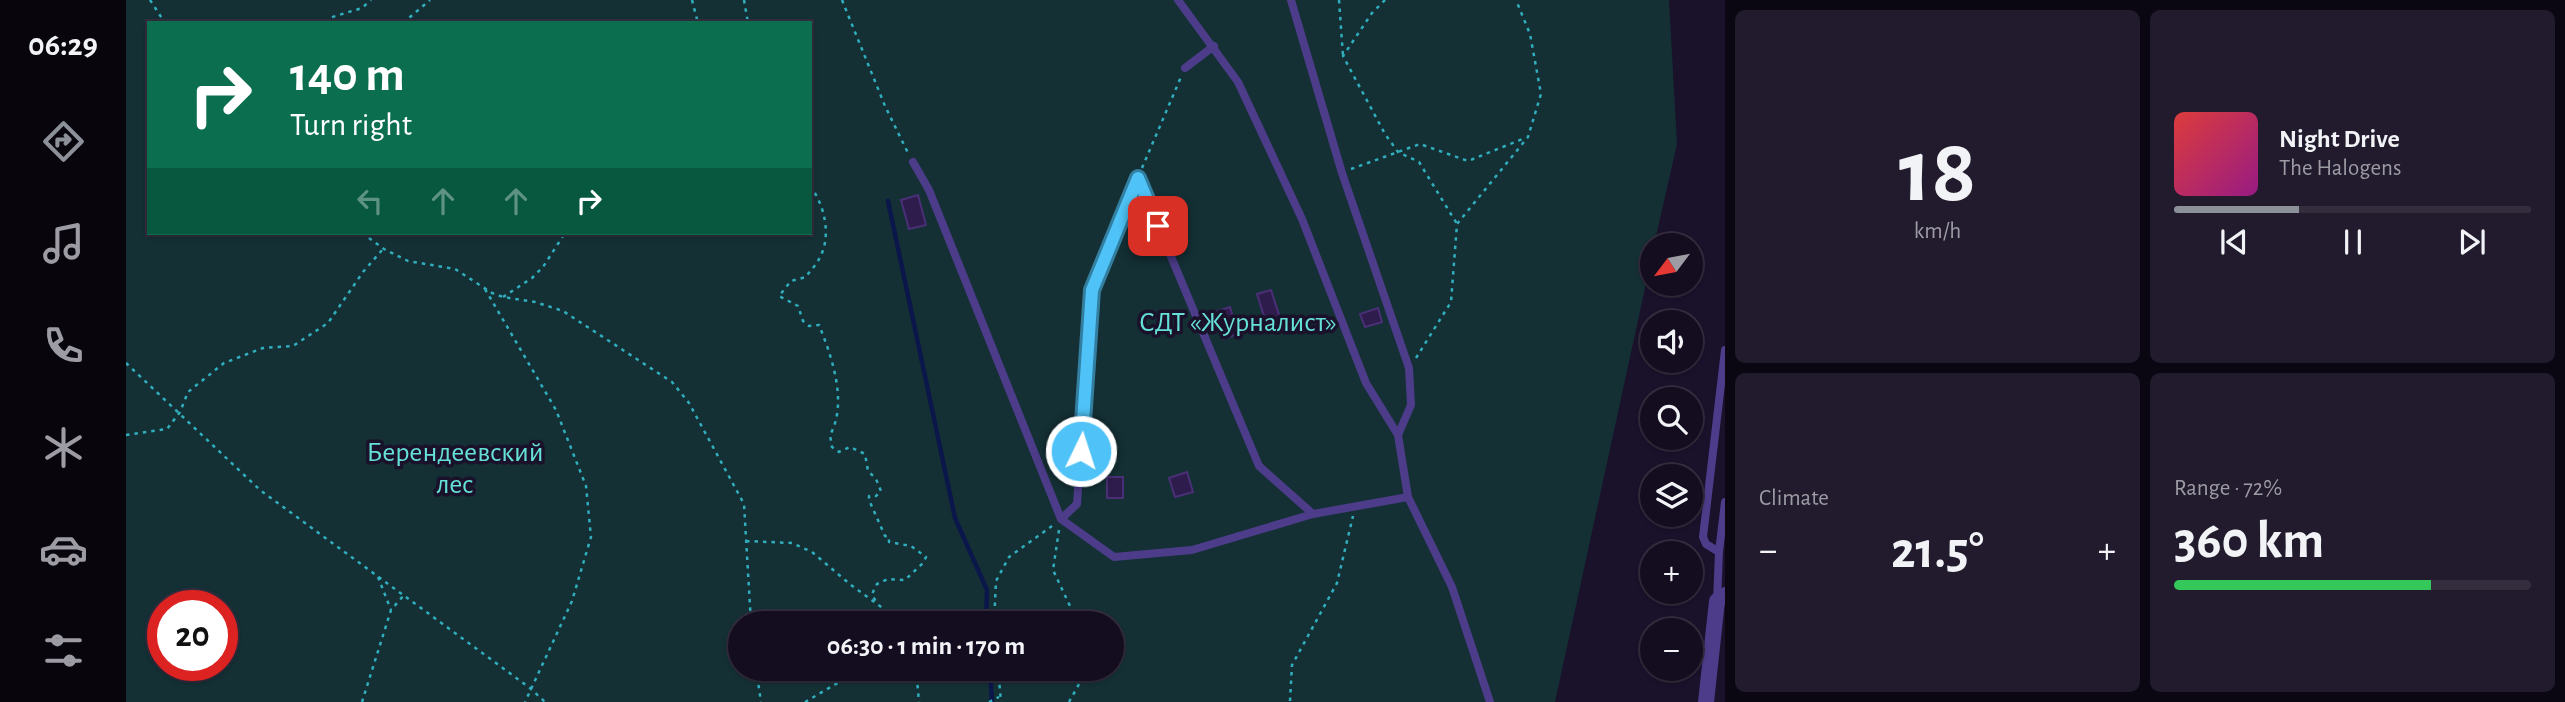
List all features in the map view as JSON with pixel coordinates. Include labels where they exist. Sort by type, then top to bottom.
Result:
[{"type":"street","points":[[1706,702],[1721,598]]},
{"type":"lane","points":[[1178,0],[1238,82],[1302,219],[1366,383],[1398,435],[1408,498],[1452,587],[1490,702]]},
{"type":"lane","points":[[1291,0],[1342,173],[1409,368],[1411,405],[1398,435]]},
{"type":"lane","points":[[1185,68],[1214,46]]},
{"type":"lane","points":[[913,162],[929,190],[1060,519],[1114,557],[1192,550],[1313,514],[1408,498]]},
{"type":"lane","points":[[1060,519],[1077,504],[1092,290],[1138,178]]},
{"type":"lane","points":[[1138,178],[1259,467],[1313,514]]},
{"type":"lane","points":[[1718,552],[1706,544],[1703,537],[1725,350]]},
{"type":"lane","points":[[1721,598],[1718,552],[1725,502]]},
{"type":"path","points":[[150,0],[164,21]]},
{"type":"path","points":[[328,21],[329,18],[362,8],[371,0]]},
{"type":"path","points":[[405,21],[430,0]]},
{"type":"path","points":[[692,0],[697,21]]},
{"type":"path","points":[[744,0],[748,21]]},
{"type":"path","points":[[842,0],[885,106],[913,162]]},
{"type":"path","points":[[1339,0],[1343,56],[1385,134],[1398,152],[1419,162],[1457,225]]},
{"type":"path","points":[[1343,56],[1372,13],[1385,0]]},
{"type":"path","points":[[1409,368],[1451,302],[1457,225],[1528,136],[1541,94],[1530,34],[1516,0]]},
{"type":"path","points":[[1138,178],[1185,68]]},
{"type":"path","points":[[1342,173],[1420,144],[1468,161],[1528,136]]},
{"type":"path","points":[[812,189],[821,203],[826,228],[825,243],[818,262],[806,276],[791,281],[779,296],[798,306],[803,321],[809,326],[818,325],[823,334],[835,374],[838,403],[835,426],[830,435],[832,447],[839,452],[850,447],[865,454],[868,471],[876,479],[881,491],[876,496],[869,496],[869,500],[885,536],[889,537],[889,542],[911,546],[926,557],[905,580],[888,579],[877,584],[872,594],[877,604]]},
{"type":"path","points":[[365,235],[408,261],[455,269],[503,297],[535,302],[563,311],[672,382],[689,403],[744,504],[750,611]]},
{"type":"path","points":[[503,297],[532,278],[543,267],[564,235]]},
{"type":"path","points":[[126,435],[167,429],[180,412],[188,392],[224,363],[263,348],[293,346],[328,323],[362,272],[384,248]]},
{"type":"path","points":[[485,288],[556,410],[586,486],[590,537],[587,550],[572,601],[525,702]]},
{"type":"path","points":[[126,363],[260,490],[377,574],[545,702]]},
{"type":"path","points":[[1290,701],[1292,665],[1337,583],[1356,506]]},
{"type":"path","points":[[995,611],[996,581],[1009,557],[1060,519]]},
{"type":"path","points":[[1060,519],[1053,570],[1072,611]]},
{"type":"path","points":[[746,541],[792,543],[812,552],[887,611]]},
{"type":"path","points":[[377,574],[391,610]]},
{"type":"path","points":[[362,702],[391,610],[404,595]]},
{"type":"path","points":[[758,681],[761,702]]},
{"type":"path","points":[[805,702],[841,681]]},
{"type":"path","points":[[917,681],[919,702]]},
{"type":"path","points":[[999,681],[1001,702]]},
{"type":"path","points":[[1069,702],[1080,681]]},
{"type":"path","points":[[989,702],[1000,696]]},
{"type":"green space","name":"Берендеевский лес","points":[[126,0],[1669,0],[1677,144],[1657,233],[1640,233],[1640,296],[1643,296],[1555,702],[126,702]]},
{"type":"building","points":[[918,195],[926,225],[909,229],[901,200]]},
{"type":"building","points":[[1271,290],[1280,318],[1266,323],[1257,294]]},
{"type":"building","points":[[1230,307],[1238,334],[1223,339],[1215,312]]},
{"type":"building","points":[[1378,308],[1382,322],[1365,327],[1360,314]]},
{"type":"building","points":[[1187,472],[1193,492],[1175,497],[1169,478]]},
{"type":"building","points":[[1107,477],[1123,477],[1123,498],[1107,498]]},
{"type":"waterway","points":[[888,201],[955,518],[987,590],[986,611]]},
{"type":"waterway","points":[[991,681],[992,702]]},
{"type":"route","points":[[1081,451],[1092,290],[1138,178],[1158,226]]},
{"type":"park label","name":"СДТ «Журналист»","points":[[1238,321]]}]
